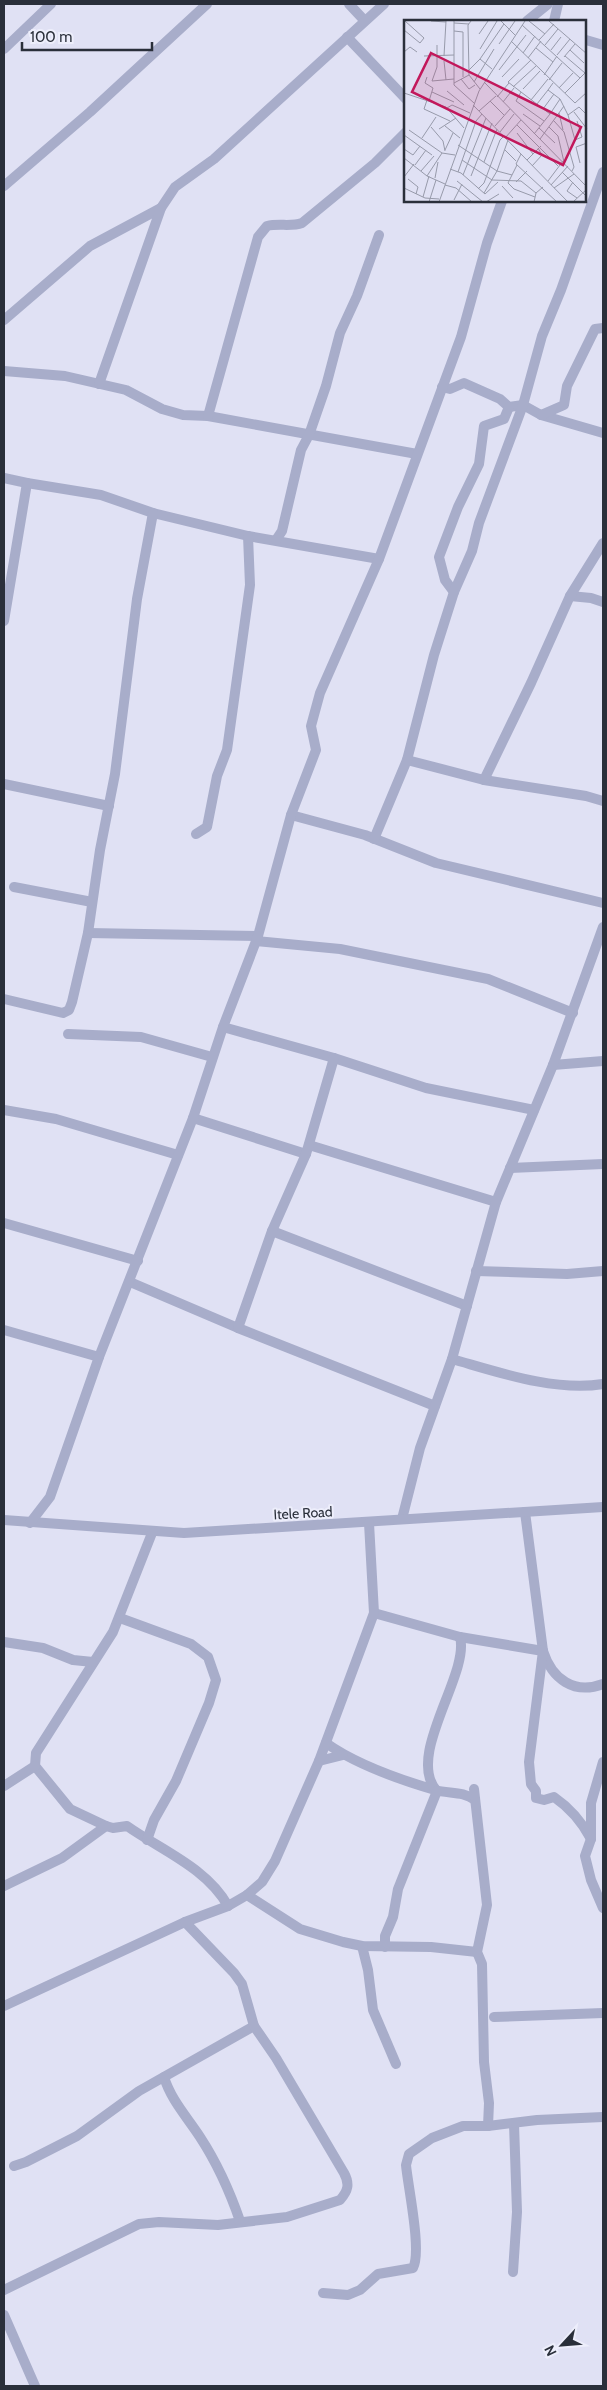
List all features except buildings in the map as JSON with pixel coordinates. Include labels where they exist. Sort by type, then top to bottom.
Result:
[{"type":"street","points":[[4,48],[51,4]]},
{"type":"street","points":[[4,186],[90,112],[207,4]]},
{"type":"street","points":[[349,4],[364,20]]},
{"type":"street","points":[[99,384],[161,208],[175,187],[214,159],[348,37],[364,20],[384,4]]},
{"type":"street","points":[[528,20],[548,4]]},
{"type":"street","points":[[554,20],[558,4]]},
{"type":"street","points":[[348,37],[404,97]]},
{"type":"street","points":[[587,40],[603,45]]},
{"type":"street","points":[[208,416],[258,237],[267,226],[283,224],[295,226],[302,224],[375,163],[404,134]]},
{"type":"street","points":[[374,839],[408,760],[434,655],[454,592],[472,551],[479,523],[523,405],[542,336],[561,290],[603,172]]},
{"type":"street","points":[[30,1523],[50,1497],[99,1357],[193,1118],[212,1057],[256,939],[292,815],[316,750],[311,726],[320,693],[379,559],[461,337],[487,243],[502,202]]},
{"type":"street","points":[[4,320],[90,246],[161,208]]},
{"type":"street","points":[[276,540],[282,532],[301,450],[309,435],[326,386],[340,333],[357,296],[379,235]]},
{"type":"street","points":[[541,415],[564,405],[567,386],[595,328],[603,328]]},
{"type":"street","points":[[4,371],[65,376],[126,390],[162,409],[183,415],[208,416],[417,454]]},
{"type":"street","points":[[442,387],[450,389],[464,383],[500,399],[509,407],[523,405],[541,415],[603,433]]},
{"type":"street","points":[[454,592],[445,580],[438,557],[458,507],[479,464],[484,426],[504,419],[509,407]]},
{"type":"street","points":[[4,478],[101,495],[154,513],[248,536],[379,559]]},
{"type":"street","points":[[4,621],[27,483]]},
{"type":"street","points":[[4,999],[63,1013],[69,1010],[88,933],[115,774],[137,599],[154,513]]},
{"type":"street","points":[[196,834],[207,827],[217,776],[227,750],[250,585],[248,536]]},
{"type":"street","points":[[484,780],[531,683],[570,596],[603,543]]},
{"type":"street","points":[[570,596],[591,598],[603,602]]},
{"type":"street","points":[[408,760],[484,780],[578,795],[603,801]]},
{"type":"street","points":[[4,784],[109,806]]},
{"type":"street","points":[[292,815],[374,839],[436,863],[603,903]]},
{"type":"street","points":[[14,887],[92,902]]},
{"type":"street","points":[[402,1519],[420,1448],[452,1359],[496,1202],[553,1065],[603,927]]},
{"type":"street","points":[[88,933],[256,939],[340,949],[488,979],[573,1013]]},
{"type":"street","points":[[223,1027],[334,1058],[426,1088],[534,1110]]},
{"type":"street","points":[[68,1034],[141,1037],[212,1057]]},
{"type":"street","points":[[238,1328],[272,1231],[307,1149],[334,1058]]},
{"type":"street","points":[[553,1065],[603,1062]]},
{"type":"street","points":[[4,1110],[56,1118],[178,1155]]},
{"type":"street","points":[[193,1118],[496,1202]]},
{"type":"street","points":[[510,1168],[603,1164]]},
{"type":"street","points":[[4,1223],[138,1261]]},
{"type":"street","points":[[272,1231],[467,1306]]},
{"type":"street","points":[[476,1272],[567,1274],[603,1271]]},
{"type":"street","points":[[130,1282],[238,1328],[435,1406]]},
{"type":"street","points":[[4,1330],[99,1357]]},
{"type":"street","points":[[452,1359],[515,1377],[584,1387],[603,1384]]},
{"type":"street","name":"Itele Road","points":[[4,1520],[184,1533],[603,1507]]},
{"type":"street","points":[[525,1512],[543,1651],[548,1666],[556,1677],[589,1689],[603,1684]]},
{"type":"street","points":[[4,2006],[185,1922],[228,1906],[248,1895],[262,1882],[275,1861],[319,1761],[374,1613],[369,1523]]},
{"type":"street","points":[[152,1532],[120,1618],[36,1753],[35,1766],[70,1809],[106,1826],[114,1828],[127,1826],[185,1863],[216,1888],[228,1906]]},
{"type":"street","points":[[374,1613],[460,1637],[543,1651]]},
{"type":"street","points":[[120,1618],[191,1644],[208,1657],[216,1680],[191,1746],[176,1780],[154,1820],[147,1840]]},
{"type":"street","points":[[437,1791],[429,1782],[428,1765],[435,1728],[455,1671],[461,1645],[460,1637]]},
{"type":"street","points":[[4,1642],[43,1648],[73,1660],[93,1662]]},
{"type":"street","points":[[543,1651],[529,1752],[531,1784],[536,1791],[536,1798],[544,1800],[554,1797],[580,1819],[591,1839]]},
{"type":"street","points":[[326,1743],[343,1755],[437,1791],[475,1795],[487,1905],[477,1952],[482,1964],[484,2062],[489,2103],[488,2126]]},
{"type":"street","points":[[319,1761],[343,1755]]},
{"type":"street","points":[[603,1762],[590,1803],[591,1839],[585,1856],[590,1880],[603,1908]]},
{"type":"street","points":[[4,1786],[35,1766]]},
{"type":"street","points":[[385,1947],[385,1936],[393,1917],[398,1889],[437,1791]]},
{"type":"street","points":[[4,1886],[62,1858],[106,1826]]},
{"type":"street","points":[[248,1895],[279,1918],[300,1929],[362,1946],[432,1947],[477,1952]]},
{"type":"street","points":[[4,2290],[139,2224],[159,2222],[218,2225],[287,2217],[340,2200],[348,2186],[344,2173],[276,2058],[254,2026],[242,1984],[234,1972],[185,1922]]},
{"type":"street","points":[[362,1946],[368,1970],[373,2010],[396,2064]]},
{"type":"street","points":[[494,2017],[603,2012]]},
{"type":"street","points":[[14,2166],[26,2162],[77,2136],[139,2091],[254,2026]]},
{"type":"street","points":[[164,2077],[172,2096],[206,2147],[228,2188],[240,2221]]},
{"type":"street","points":[[323,2293],[348,2295],[360,2290],[374,2276],[413,2268],[416,2262],[416,2237],[406,2165],[409,2154],[432,2138],[463,2126],[488,2126],[537,2120],[603,2117]]},
{"type":"street","points":[[513,2272],[517,2212],[514,2124]]},
{"type":"street","points":[[4,2315],[35,2386]]}]
